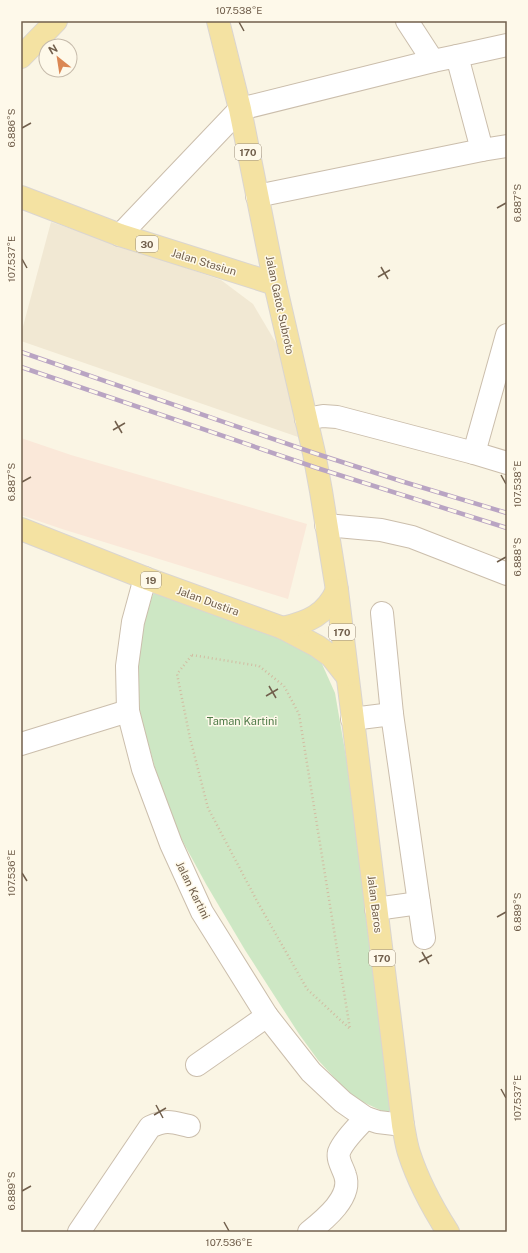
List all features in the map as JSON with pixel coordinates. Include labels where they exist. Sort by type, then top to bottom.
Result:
[{"type":"main road","points":[[21,58],[56,21]]},
{"type":"main road","name":"Jalan Gatot Subroto","points":[[218,21],[240,109],[275,284],[315,460],[337,590]]},
{"type":"main road","name":"Jalan Stasiun","points":[[21,197],[120,235],[275,284]]},
{"type":"main road","name":"Jalan Dustira","points":[[21,529],[145,578],[283,628],[317,646],[331,656],[346,675]]},
{"type":"main road","points":[[283,628],[296,625],[317,615],[331,602],[337,590]]},
{"type":"main road","name":"Jalan Baros","points":[[337,590],[346,675],[403,1125],[409,1153],[419,1179],[433,1208],[448,1232]]},
{"type":"street","points":[[407,21],[433,61]]},
{"type":"street","points":[[120,235],[240,109],[433,61],[507,45]]},
{"type":"street","points":[[457,56],[482,150]]},
{"type":"street","points":[[257,196],[507,146]]},
{"type":"street","points":[[474,452],[507,335]]},
{"type":"street","points":[[306,419],[323,416],[337,417],[474,452],[507,463]]},
{"type":"street","points":[[326,525],[382,530],[412,537],[507,574]]},
{"type":"street","name":"Jalan Kartini","points":[[145,578],[134,622],[127,666],[128,711],[143,769],[171,844],[202,912],[267,1016],[311,1072],[343,1102],[366,1118],[378,1122],[403,1125]]},
{"type":"street","points":[[382,613],[392,714],[424,938]]},
{"type":"street","points":[[21,744],[128,711]]},
{"type":"street","points":[[352,719],[392,714]]},
{"type":"street","points":[[376,909],[419,903]]},
{"type":"street","points":[[197,1065],[267,1016]]},
{"type":"street","points":[[309,1232],[331,1213],[346,1189],[346,1179],[339,1159],[339,1152],[350,1136],[366,1118]]},
{"type":"street","points":[[79,1232],[150,1127],[161,1122],[169,1121],[189,1126]]},
{"type":"path","points":[[192,655],[259,666],[284,686],[299,714],[350,1029],[307,989],[257,901],[208,808],[190,738],[177,674],[192,655]]},
{"type":"shaded area","points":[[51,222],[221,280],[253,304],[282,353],[301,438],[21,341],[21,334]]},
{"type":"shaded area","points":[[21,438],[71,455],[307,524],[288,599],[21,515]]},
{"type":"green space","name":"Taman Kartini","points":[[154,592],[274,629],[318,655],[335,693],[354,803],[393,1116],[352,1097],[318,1060],[299,1034],[245,950],[177,831],[155,768],[136,699],[134,658],[144,620]]},
{"type":"railway","points":[[21,352],[314,453],[507,513]]},
{"type":"railway","points":[[21,367],[317,468],[507,528]]}]
